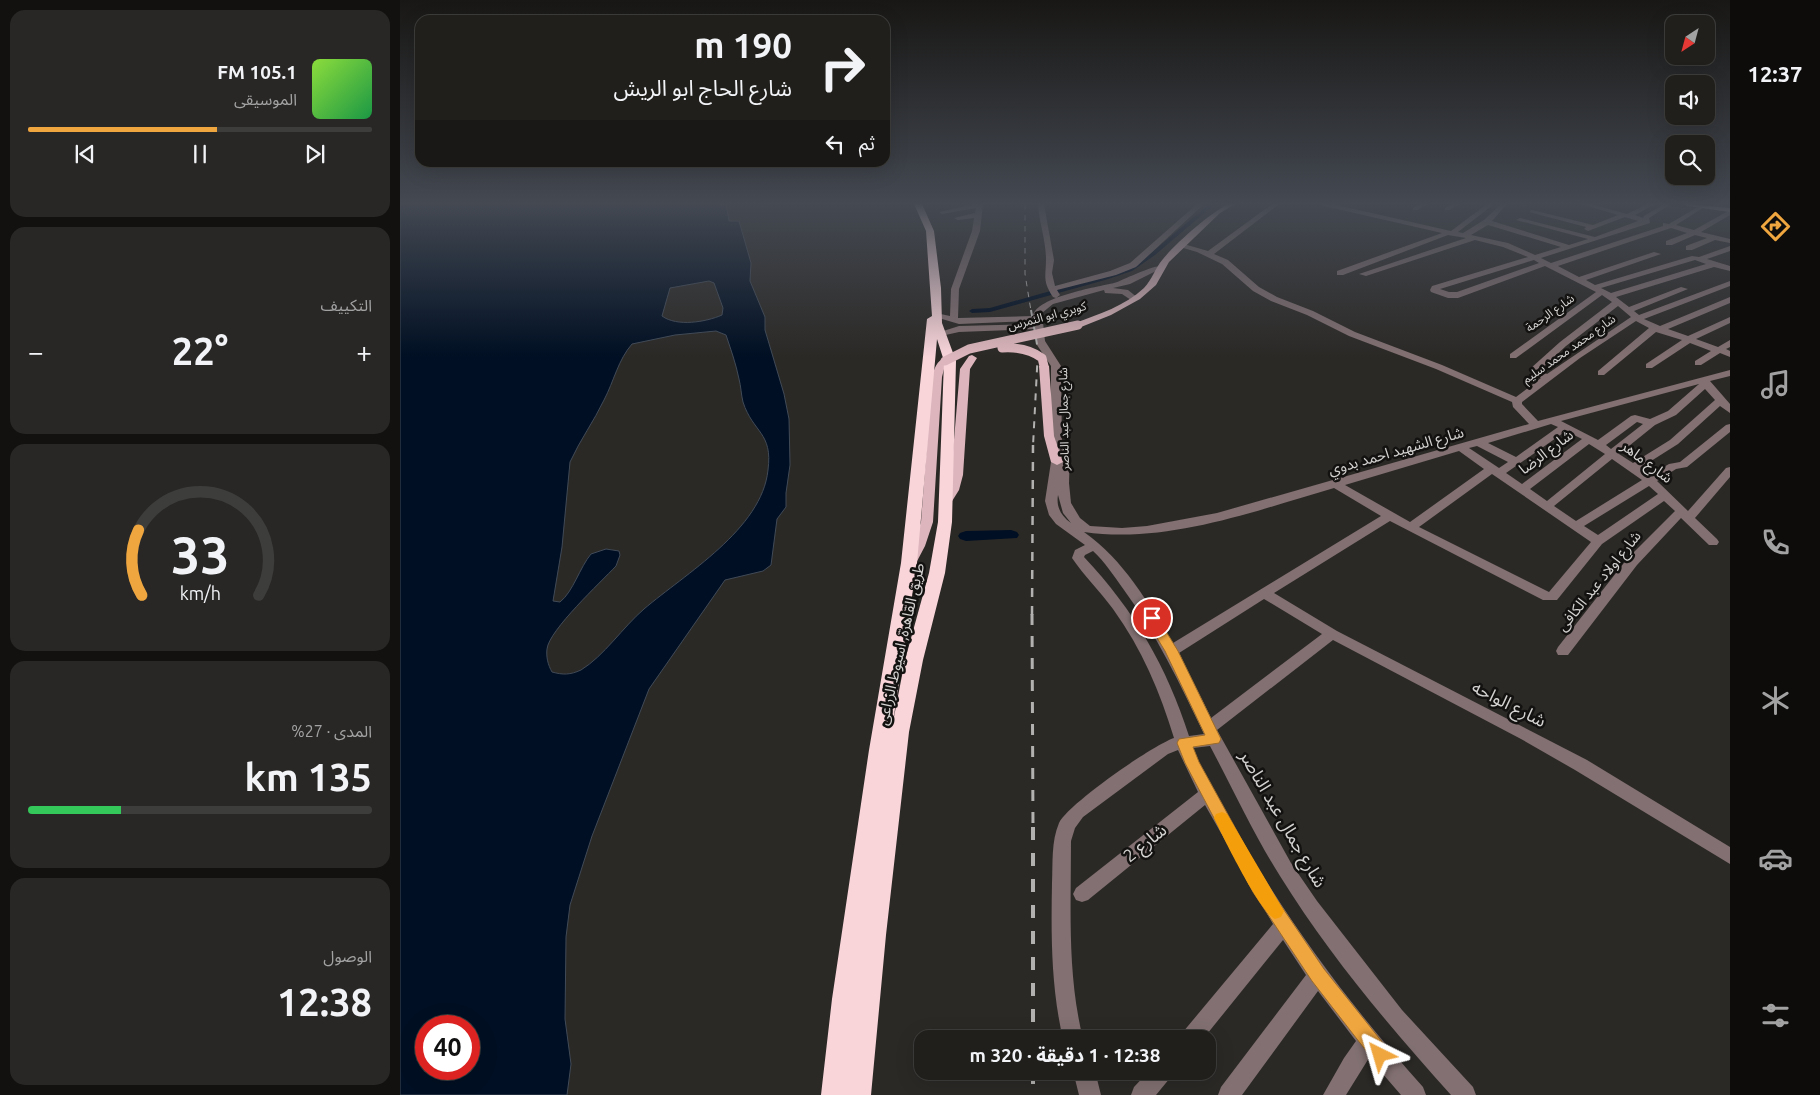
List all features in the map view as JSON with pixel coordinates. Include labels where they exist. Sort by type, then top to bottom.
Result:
[{"type":"highway","name":"طريق القاهرة, اسيوط الزراعى","points":[[834,1095],[844,999],[877,760],[909,563],[926,374],[933,330],[928,255]]},
{"type":"highway","name":"طريق القاهرة, اسيوط الزراعى","points":[[858,1095],[900,732],[914,660],[937,573],[943,539],[950,328],[936,316],[936,288],[932,255]]},
{"type":"main road","name":"كوبري ابو النمرس","points":[[909,563],[919,546],[927,522],[937,377],[939,368],[945,360],[969,349],[1080,326],[1134,298],[1152,284],[1160,267],[1171,255]]},
{"type":"main road","name":"كوبري ابو النمرس","points":[[945,504],[953,490],[957,475],[965,369],[972,358],[997,348],[1042,339],[1120,312],[1152,292],[1161,282],[1178,255]]},
{"type":"main road","points":[[997,348],[1018,348],[1032,352],[1042,358],[1049,436],[1057,462]]},
{"type":"street","points":[[969,255],[955,289],[950,328],[1038,322],[1040,308],[1056,294],[1133,265],[1144,255]]},
{"type":"street","points":[[1049,255],[1050,260],[1047,268],[1056,294]]},
{"type":"street","points":[[1210,255],[1225,262],[1256,289],[1274,299],[1310,313],[1352,334],[1444,369],[1517,401]]},
{"type":"street","points":[[1340,273],[1389,255]]},
{"type":"street","points":[[1363,274],[1421,255]]},
{"type":"street","points":[[1528,255],[1602,292],[1657,329],[1730,354]]},
{"type":"street","points":[[1540,255],[1435,288],[1434,290],[1448,295],[1458,295],[1580,255]]},
{"type":"street","points":[[1579,280],[1654,255]]},
{"type":"street","points":[[1602,292],[1704,255]]},
{"type":"street","points":[[1697,259],[1730,268]]},
{"type":"street","points":[[1602,292],[1714,264]]},
{"type":"street","points":[[1056,294],[1127,282],[1160,267]]},
{"type":"street","points":[[1635,315],[1730,283]]},
{"type":"street","points":[[1635,315],[1684,289]]},
{"type":"street","name":"شارع جمال عبد الناصر","points":[[1134,298],[1132,295],[1124,292],[1107,291],[1057,302],[1049,306],[1045,311],[1046,338],[1060,357],[1064,368],[1064,505],[1072,519],[1108,558],[1140,602],[1171,651],[1212,734],[1285,869],[1310,907],[1395,1017],[1465,1095]]},
{"type":"street","name":"شارع الرحمة","points":[[1513,356],[1602,292]]},
{"type":"street","points":[[1601,373],[1657,329],[1730,300]]},
{"type":"street","points":[[1548,378],[1534,370],[1563,344],[1618,302]]},
{"type":"street","name":"شارع محمد محمد سليم","points":[[1536,426],[1517,401],[1635,315]]},
{"type":"street","points":[[1649,366],[1688,340],[1730,320]]},
{"type":"street","name":"شارع جمال عبد الناصر","points":[[1038,322],[1042,345],[1055,363],[1057,462],[1052,508],[1060,521],[1066,526],[1094,542]]},
{"type":"street","points":[[1698,363],[1730,343]]},
{"type":"street","name":"شارع الشهيد احمد بدوي","points":[[1094,542],[1122,533],[1158,530],[1191,524],[1336,485],[1553,421],[1704,382],[1730,373]]},
{"type":"street","points":[[1547,506],[1651,423],[1667,416],[1704,382],[1730,410]]},
{"type":"street","points":[[1633,468],[1674,442],[1718,396],[1730,391]]},
{"type":"street","points":[[1599,446],[1635,418],[1651,423]]},
{"type":"street","name":"شارع ماهر","points":[[1553,421],[1589,439],[1650,480],[1713,542]]},
{"type":"street","points":[[1410,527],[1494,471],[1516,461],[1565,427]]},
{"type":"street","points":[[1576,526],[1673,466],[1683,464],[1730,427]]},
{"type":"street","name":"شارع الرضا","points":[[1522,490],[1589,439]]},
{"type":"street","points":[[1478,442],[1516,461]]},
{"type":"street","points":[[1460,448],[1598,541]]},
{"type":"street","name":"شارع اولاد عبد الكافى","points":[[1563,651],[1632,562],[1730,470]]},
{"type":"street","points":[[1336,485],[1389,516],[1548,597],[1552,596],[1598,541],[1666,494]]},
{"type":"street","points":[[1171,651],[1266,594],[1389,516]]},
{"type":"street","points":[[1122,533],[1111,541],[1094,542],[1079,553],[1077,557],[1119,609],[1155,666],[1170,699],[1184,743],[1208,793],[1259,887],[1318,975],[1369,1041],[1415,1095]]},
{"type":"street","name":"شارع الواحه","points":[[1266,594],[1332,634],[1581,765],[1730,856]]},
{"type":"street","points":[[1119,609],[1140,602]]},
{"type":"street","points":[[1071,1030],[1061,973],[1062,841],[1067,826],[1077,812],[1090,801],[1162,750],[1212,734],[1332,634]]},
{"type":"street","name":"شارع 2","points":[[1082,894],[1208,793]]},
{"type":"street","points":[[1197,1030],[1284,925]]},
{"type":"street","points":[[1229,1095],[1318,975]]},
{"type":"street","points":[[1334,1095],[1351,1065],[1369,1041]]},
{"type":"street","points":[[1086,1080],[1090,1095]]},
{"type":"street","points":[[1142,1095],[1155,1080]]},
{"type":"water","points":[[400,255],[749,255],[751,263],[750,281],[765,317],[765,330],[784,394],[789,419],[790,465],[786,507],[777,519],[771,565],[763,571],[725,580],[649,689],[592,836],[570,905],[566,937],[565,1019],[571,1064],[567,1095],[400,1095]],"holes":[[[709,281],[714,283],[723,308],[722,315],[708,320],[683,322],[662,316],[670,288]],[[716,331],[726,335],[740,382],[743,402],[768,448],[768,470],[763,491],[752,512],[737,531],[700,565],[644,609],[589,664],[581,670],[570,674],[552,672],[548,664],[547,655],[550,641],[566,619],[616,566],[620,555],[619,551],[606,549],[591,554],[565,598],[560,602],[553,601],[562,547],[570,462],[608,393],[623,357],[632,344],[675,335]]]},
{"type":"waterway","points":[[972,311],[990,310],[1103,279],[1130,270],[1151,255]]},
{"type":"waterway","points":[[966,536],[1011,535]]},
{"type":"railway","points":[[1025,255],[1025,274],[1031,311]]},
{"type":"railway","points":[[1031,310],[1038,350],[1033,446]]},
{"type":"railway","points":[[1032,615],[1033,445]]},
{"type":"railway","points":[[1032,615],[1033,828]]},
{"type":"railway","points":[[1033,828],[1033,1030]]},
{"type":"railway","points":[[1033,1080],[1033,1095]]},
{"type":"slow traffic","points":[[1222,818],[1259,887],[1275,911]]},
{"type":"route","points":[[1152,618],[1171,651],[1214,739],[1184,743],[1192,763],[1259,887],[1318,975],[1380,1055]]}]
